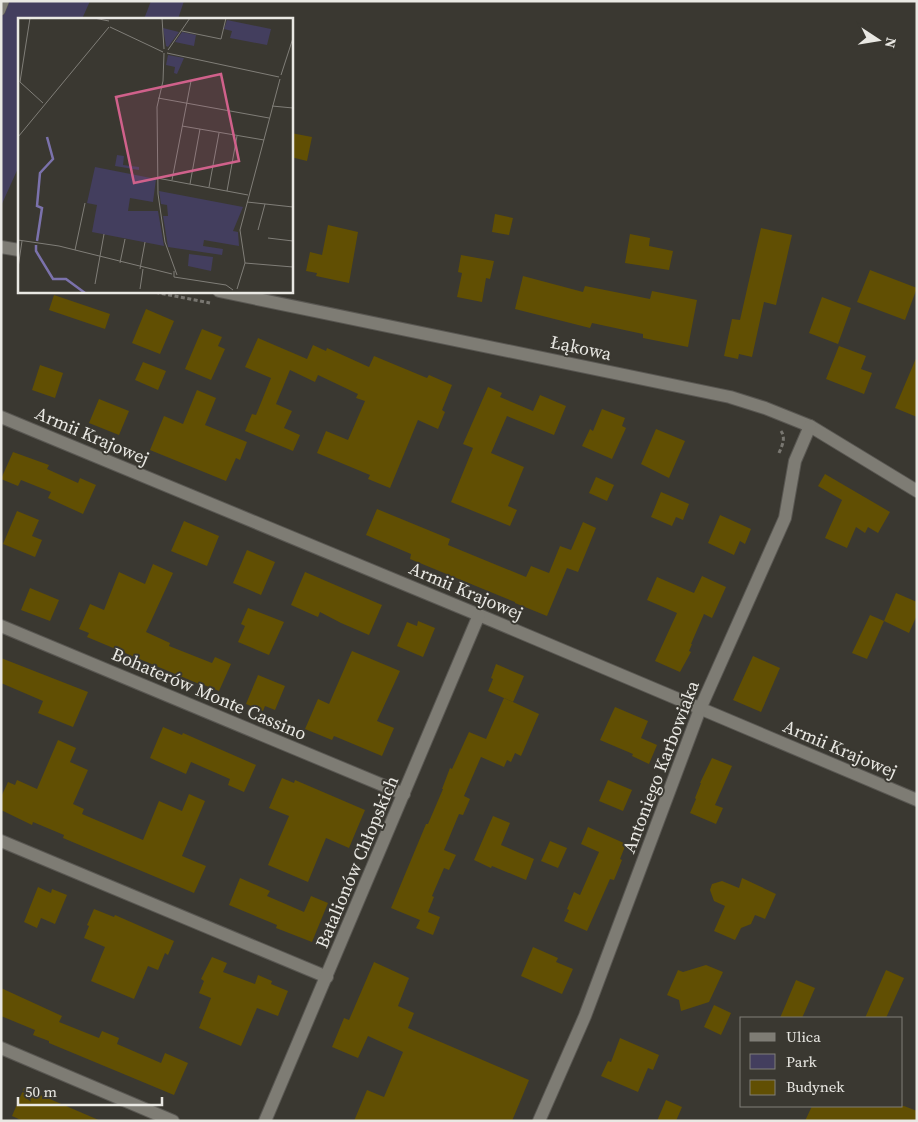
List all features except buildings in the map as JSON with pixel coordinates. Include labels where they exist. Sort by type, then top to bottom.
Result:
[{"type":"street","points":[[2,250],[18,250]]},
{"type":"street","name":"Łąkowa","points":[[224,292],[696,389],[765,408],[810,426],[917,490]]},
{"type":"street","name":"Armii Krajowej","points":[[1,418],[479,615],[917,800]]},
{"type":"street","name":"Antoniego Karbowiaka","points":[[539,1121],[585,1016],[700,709],[785,518],[795,461],[810,426]]},
{"type":"street","name":"Batalionów Chłopskich","points":[[265,1121],[479,615]]},
{"type":"street","name":"Bohaterów Monte Cassino","points":[[1,626],[404,794]]},
{"type":"street","points":[[1,841],[327,977]]},
{"type":"street","points":[[1,1048],[173,1121]]},
{"type":"lane","points":[[1,11],[5,1]]},
{"type":"path","points":[[154,292],[214,304]]},
{"type":"path","points":[[773,428],[781,431],[784,435],[779,456],[795,461]]},
{"type":"green space","points":[[1,1],[90,1],[82,18],[18,18],[18,168],[1,206]]},
{"type":"green space","points":[[151,1],[184,1],[178,18],[144,18]]}]
